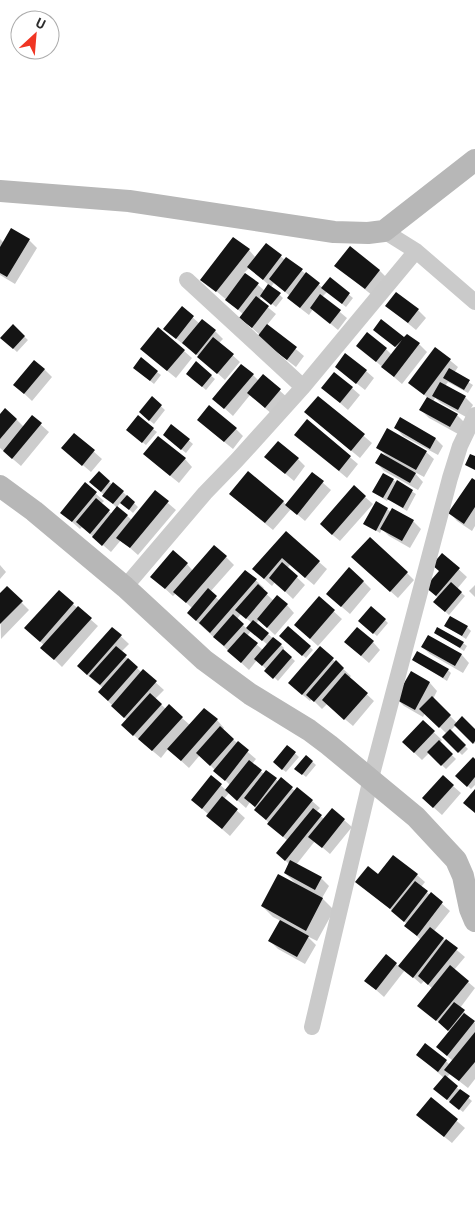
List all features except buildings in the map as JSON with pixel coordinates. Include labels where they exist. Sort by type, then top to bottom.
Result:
[{"type":"street","points":[[0,191],[129,201],[334,232],[368,233],[384,231],[475,160]]},
{"type":"street","points":[[384,231],[416,251],[475,302]]},
{"type":"street","points":[[125,587],[205,493],[302,387],[416,251]]},
{"type":"street","points":[[188,280],[302,387]]},
{"type":"street","points":[[312,1027],[371,778],[450,478],[460,446],[475,415]]},
{"type":"street","points":[[0,486],[34,511],[125,587],[204,660],[250,694],[309,730],[371,778],[416,817],[456,860],[463,876],[470,909],[475,921]]}]
